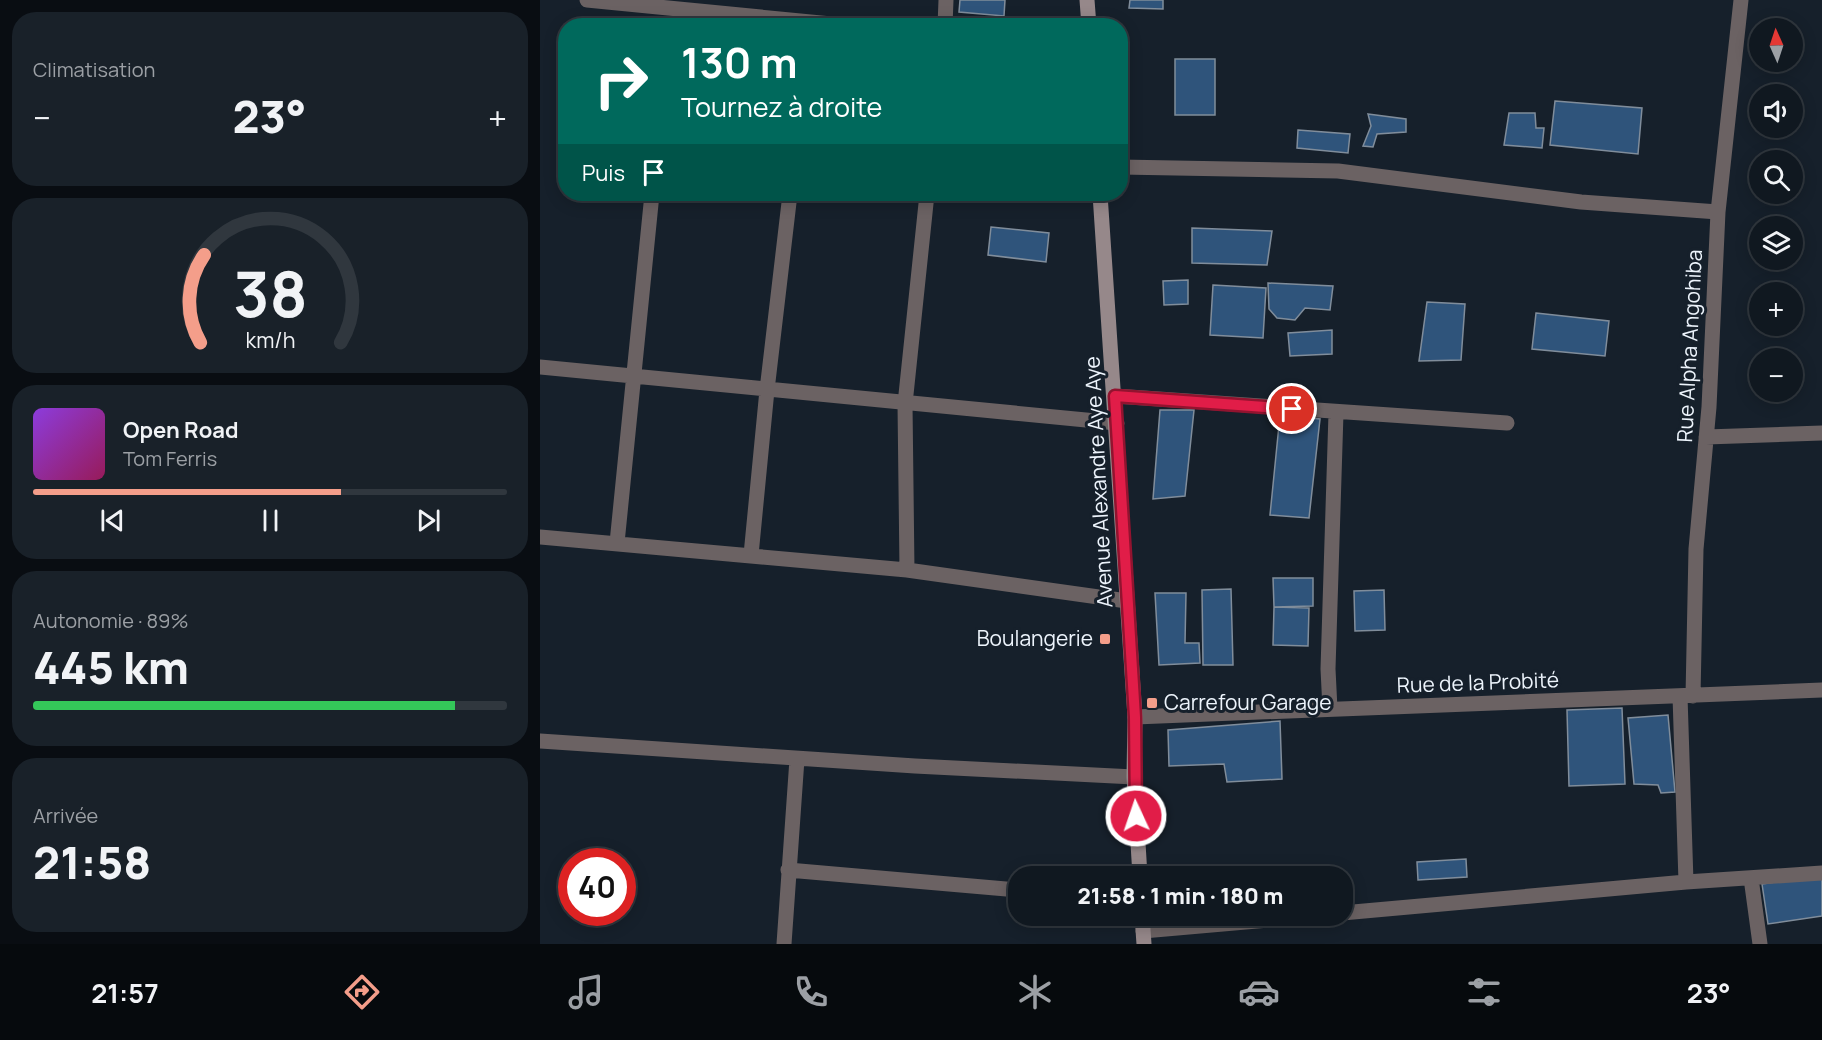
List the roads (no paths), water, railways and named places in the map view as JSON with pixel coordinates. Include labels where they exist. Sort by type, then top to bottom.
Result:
[{"type":"street","points":[[586,0],[672,5],[767,18]]},
{"type":"street","points":[[945,18],[946,0]]},
{"type":"street","points":[[1087,0],[1088,18]]},
{"type":"street","name":"Rue Alpha Angohiba","points":[[1686,882],[1687,696],[1696,549],[1706,436],[1718,212],[1741,0]]},
{"type":"street","points":[[1128,167],[1358,172],[1581,202],[1718,212]]},
{"type":"street","points":[[617,543],[651,201]]},
{"type":"street","points":[[751,555],[789,201]]},
{"type":"street","points":[[907,570],[905,404],[926,201]]},
{"type":"street","name":"Avenue Alexandre Aye Aye","points":[[1101,201],[1135,717],[1134,777],[1139,866]]},
{"type":"street","points":[[540,367],[1117,423]]},
{"type":"street","points":[[1115,396],[1507,423]]},
{"type":"street","points":[[1330,709],[1328,669],[1336,413]]},
{"type":"street","points":[[1706,436],[1822,432]]},
{"type":"street","points":[[540,537],[907,570],[1127,601]]},
{"type":"street","name":"Rue de la Probité","points":[[1135,717],[1822,690]]},
{"type":"street","points":[[540,741],[797,759],[1134,777]]},
{"type":"street","points":[[784,944],[797,759]]},
{"type":"street","points":[[788,870],[1008,889]]},
{"type":"street","points":[[1353,912],[1686,882],[1822,873]]},
{"type":"street","points":[[1751,878],[1760,944]]},
{"type":"street","points":[[1143,930],[1191,926]]},
{"type":"place","name":"Boulangerie","points":[[1105,639]]},
{"type":"place","name":"Carrefour Garage","points":[[1152,703]]}]
